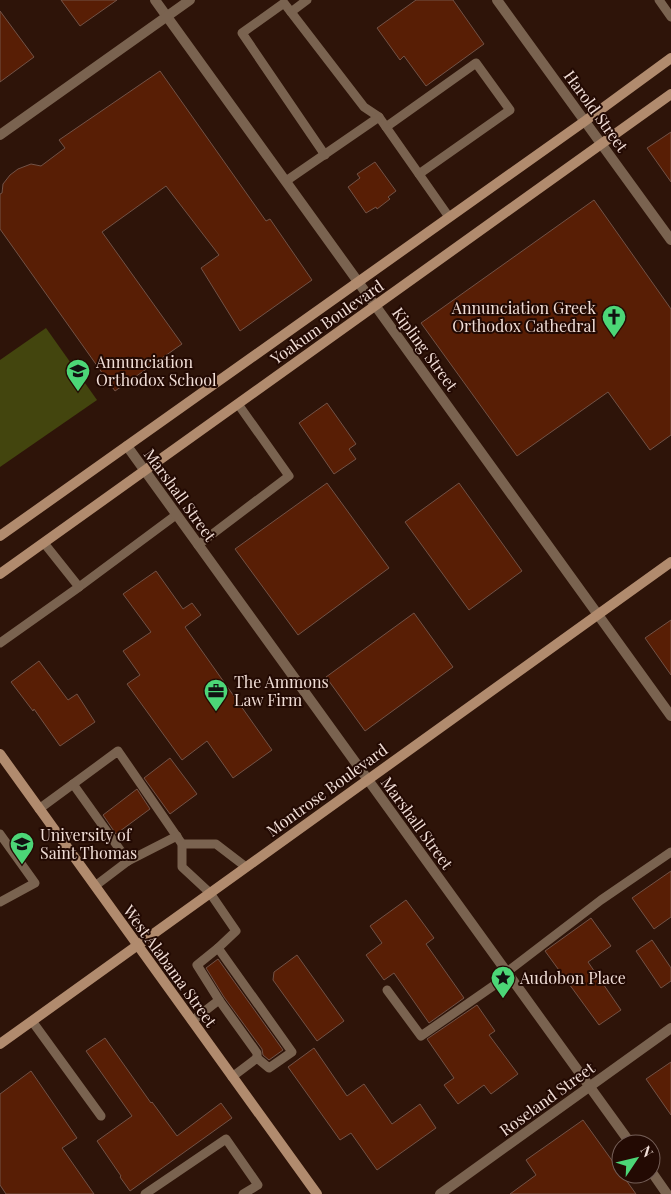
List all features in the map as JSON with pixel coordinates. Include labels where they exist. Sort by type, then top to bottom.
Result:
[{"type":"street","name":"Kipling Street","points":[[155,0],[671,716]]},
{"type":"street","points":[[0,135],[190,0]]},
{"type":"street","name":"Harold Street","points":[[497,0],[671,240]]},
{"type":"street","name":"Yoakum Boulevard","points":[[0,536],[671,58]]},
{"type":"street","name":"Yoakum Boulevard","points":[[0,574],[671,94]]},
{"type":"street","name":"Marshall Street","points":[[127,446],[624,1134]]},
{"type":"street","name":"Montrose Boulevard","points":[[0,1044],[671,562]]},
{"type":"street","name":"West Alabama Street","points":[[0,754],[317,1194]]},
{"type":"street","name":"Roseland Street","points":[[440,1194],[671,1028]]},
{"type":"lane","points":[[291,12],[308,0]]},
{"type":"lane","points":[[659,0],[671,17]]},
{"type":"lane","points":[[325,155],[242,33],[284,3],[364,107],[379,117],[449,217]]},
{"type":"lane","points":[[386,128],[476,63],[510,110],[419,174]]},
{"type":"lane","points":[[286,181],[379,117]]},
{"type":"lane","points":[[198,544],[288,476],[238,404]]},
{"type":"lane","points":[[0,642],[80,587],[176,515]]},
{"type":"lane","points":[[44,543],[80,587]]},
{"type":"lane","points":[[39,809],[118,752],[182,844],[182,867],[210,893],[236,931],[197,965],[219,1000],[257,1053],[257,1058],[269,1068],[292,1052],[218,948]]},
{"type":"lane","points":[[73,784],[128,861]]},
{"type":"lane","points":[[0,834],[35,883],[0,902]]},
{"type":"lane","points":[[95,886],[128,861],[176,836]]},
{"type":"lane","points":[[182,844],[216,844],[246,867]]},
{"type":"lane","points":[[387,990],[421,1036],[508,973],[565,927],[671,852]]},
{"type":"lane","points":[[192,1021],[219,1000]]},
{"type":"lane","points":[[32,1021],[101,1116]]},
{"type":"lane","points":[[232,1077],[257,1058]]},
{"type":"lane","points":[[145,1194],[226,1139],[258,1185],[244,1194]]},
{"type":"shaded area","points":[[46,328],[97,400],[0,467],[0,360]]},
{"type":"building","points":[[61,0],[117,0],[80,26]]},
{"type":"building","points":[[416,0],[453,0],[484,44],[426,86],[404,56],[400,60],[377,28]]},
{"type":"building","points":[[0,11],[34,57],[0,82]]},
{"type":"building","points":[[160,71],[266,221],[270,219],[312,280],[240,331],[201,268],[219,255],[166,186],[102,232],[182,344],[115,391],[0,229],[0,194],[2,193],[3,184],[10,175],[18,169],[31,164],[41,166],[65,148],[59,140]]},
{"type":"building","points":[[671,132],[671,182],[647,148]]},
{"type":"building","points":[[375,162],[396,191],[388,197],[390,199],[377,209],[376,207],[366,213],[348,187],[360,178],[357,174]]},
{"type":"building","name":"Annunciation Greek Orthodox Cathedral","points":[[594,200],[671,309],[671,435],[650,450],[608,392],[517,456],[421,323]]},
{"type":"building","points":[[327,403],[356,444],[349,449],[356,459],[334,474],[299,423]]},
{"type":"building","points":[[327,483],[389,568],[298,635],[235,549]]},
{"type":"building","points":[[459,483],[522,571],[469,610],[405,522]]},
{"type":"building","points":[[156,571],[183,609],[192,603],[201,615],[185,627],[272,750],[233,778],[207,741],[182,760],[127,684],[140,675],[123,651],[151,632],[123,594]]},
{"type":"building","points":[[414,613],[453,667],[365,731],[326,677]]},
{"type":"building","points":[[671,620],[671,675],[645,638]]},
{"type":"building","points":[[39,661],[68,700],[77,694],[95,722],[60,746],[34,709],[33,711],[11,682]]},
{"type":"building","points":[[170,758],[197,794],[170,814],[144,778]]},
{"type":"building","points":[[137,789],[150,809],[116,834],[103,815]]},
{"type":"building","points":[[671,871],[671,917],[654,929],[632,898]]},
{"type":"building","points":[[406,900],[434,938],[426,944],[464,998],[429,1023],[394,973],[384,980],[366,955],[382,943],[370,926]]},
{"type":"building","points":[[591,918],[611,946],[588,962],[621,1010],[599,1025],[545,951]]},
{"type":"building","points":[[652,940],[671,968],[671,981],[661,988],[636,951]]},
{"type":"building","points":[[297,955],[344,1021],[317,1041],[273,980],[274,972]]},
{"type":"building","points":[[218,959],[283,1050],[269,1060],[263,1055],[262,1049],[224,997],[206,968]]},
{"type":"building","points":[[477,1005],[495,1031],[489,1035],[518,1074],[491,1094],[484,1085],[458,1104],[444,1085],[454,1078],[427,1039]]},
{"type":"building","points":[[105,1038],[177,1136],[221,1103],[232,1118],[130,1191],[97,1141],[132,1116],[86,1051]]},
{"type":"building","points":[[314,1048],[347,1096],[364,1084],[392,1124],[420,1104],[436,1128],[377,1170],[351,1133],[340,1140],[288,1067]]},
{"type":"building","points":[[671,1062],[671,1115],[646,1079]]},
{"type":"building","points":[[31,1071],[77,1138],[62,1148],[94,1194],[6,1194],[0,1185],[0,1094]]},
{"type":"building","points":[[583,1120],[611,1159],[611,1184],[629,1184],[636,1194],[510,1194],[536,1175],[526,1160]]},
{"type":"place","name":"Annunciation Greek Orthodox Cathedral","points":[[614,338]]},
{"type":"place","name":"Annunciation Orthodox School","points":[[78,392]]},
{"type":"place","name":"The Ammons Law Firm","points":[[216,712]]},
{"type":"place","name":"University of Saint Thomas","points":[[22,865]]},
{"type":"place","name":"Audobon Place","points":[[503,999]]}]
